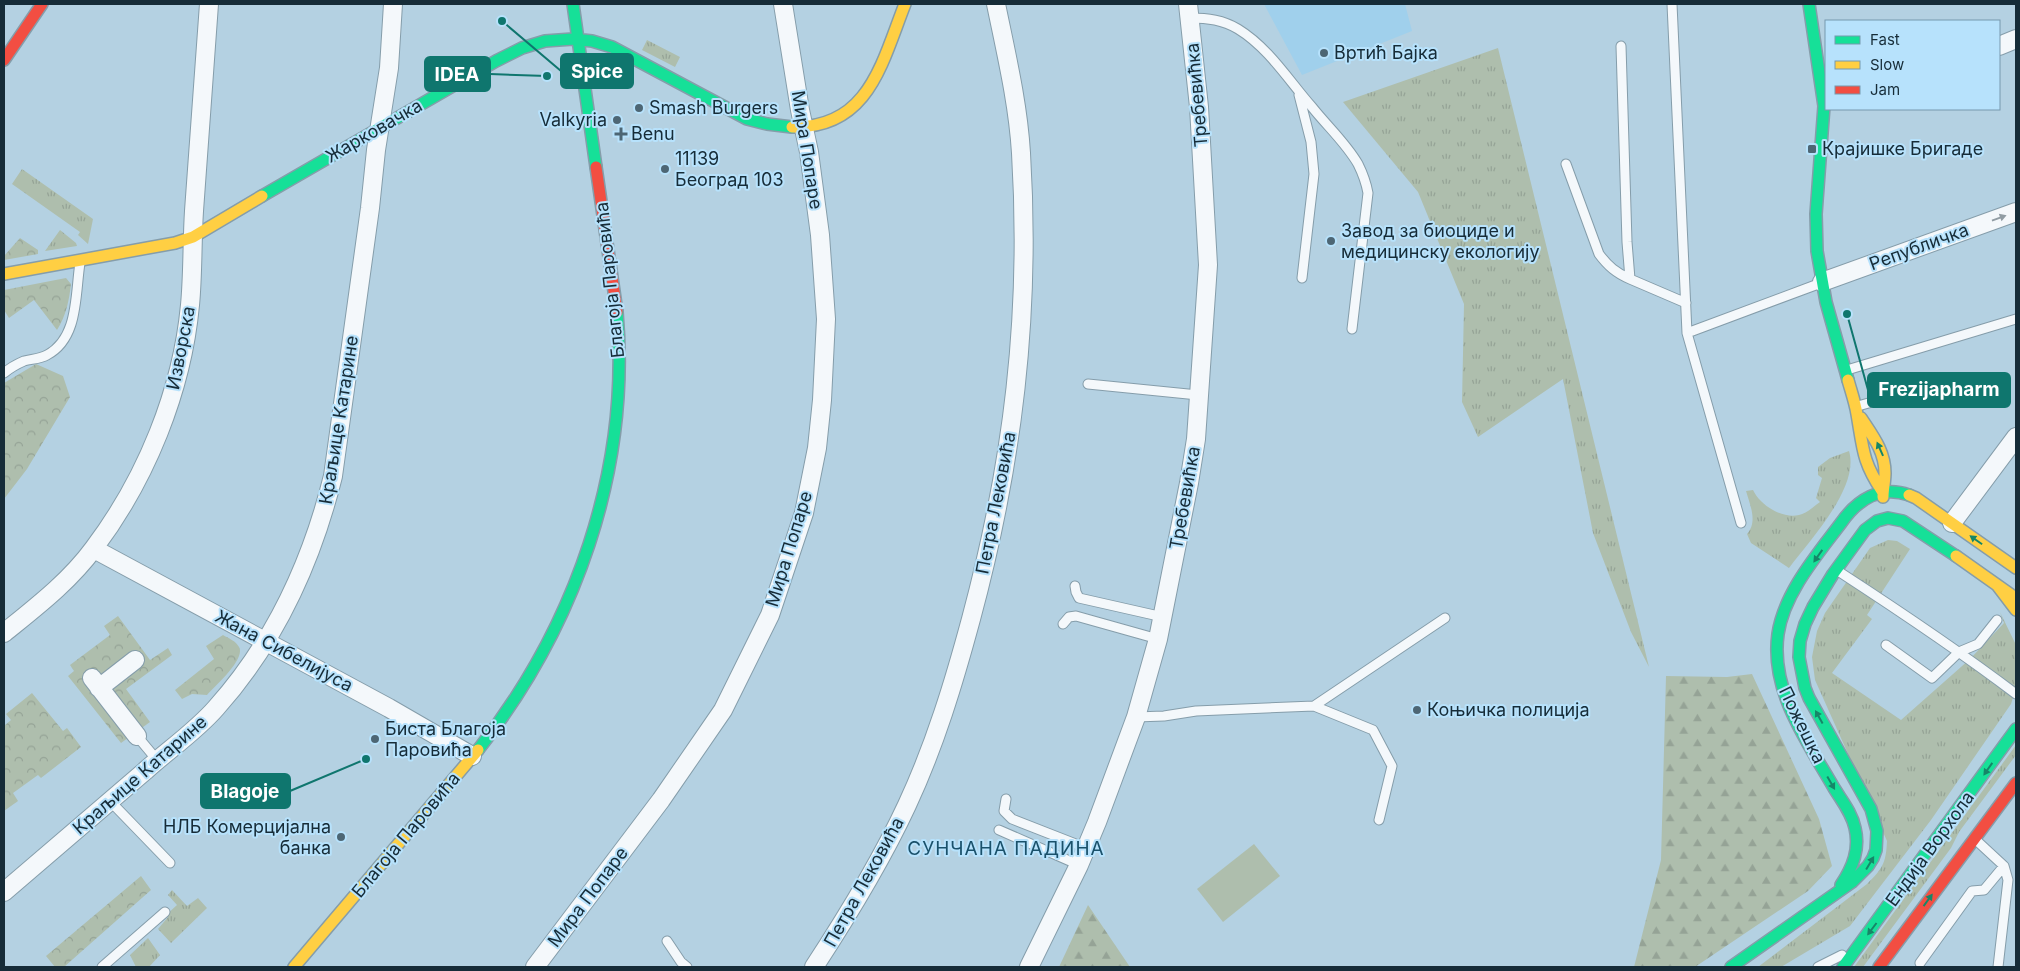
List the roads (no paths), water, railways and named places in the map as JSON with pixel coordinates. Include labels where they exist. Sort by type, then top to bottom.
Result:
[{"type":"main road","points":[[4,60],[42,4]]},
{"type":"main road","name":"Благоја Паровића","points":[[294,967],[472,756],[527,681],[574,586],[598,513],[615,432],[620,358],[617,319],[573,4]]},
{"type":"main road","name":"Жарковачка","points":[[4,274],[175,243],[193,237],[380,127],[522,49],[547,41],[577,38],[597,42],[752,120],[782,126],[804,125],[832,120],[848,111],[860,101],[873,81],[906,4]]},
{"type":"main road","points":[[1810,4],[1825,106],[1816,214],[1817,251],[1822,282],[1856,410],[1865,462],[1882,491]]},
{"type":"main road","points":[[1856,410],[1876,440],[1883,456],[1885,474],[1882,491],[1885,518],[1899,519],[1912,526],[2016,598]]},
{"type":"main road","points":[[1882,491],[1899,491],[1916,498],[2016,568]]},
{"type":"main road","name":"Пожешка","points":[[1834,895],[1853,864],[1857,843],[1855,829],[1848,812],[1797,723],[1785,697],[1780,680],[1777,641],[1782,620],[1794,592],[1846,516],[1862,501],[1882,491]]},
{"type":"main road","name":"Пожешка","points":[[1731,967],[1834,895],[1865,871],[1874,857],[1877,840],[1876,820],[1867,799],[1809,698],[1800,668],[1799,645],[1805,621],[1836,570],[1869,525],[1885,518]]},
{"type":"main road","points":[[1997,585],[2016,610]]},
{"type":"main road","name":"Ендија Ворхола","points":[[1843,967],[2016,729]]},
{"type":"main road","name":"Ендија Ворхола","points":[[1879,967],[2016,783]]},
{"type":"street","name":"Изворска","points":[[4,634],[54,591],[94,549],[134,484],[170,401],[181,362],[189,314],[209,4]]},
{"type":"street","name":"Краљице Катарине","points":[[4,892],[198,726],[216,708],[242,676],[299,580],[324,512],[333,476],[389,68],[393,4]]},
{"type":"street","name":"Мира Попаре","points":[[535,967],[661,800],[723,710],[770,615],[804,513],[816,448],[822,400],[826,319],[820,234],[804,125],[783,4]]},
{"type":"street","name":"Петра Лековића","points":[[814,967],[883,853],[926,761],[965,643],[985,567],[1007,462],[1019,370],[1025,256],[1019,132],[996,4]]},
{"type":"street","name":"Требевићка","points":[[1029,967],[1079,865],[1136,717],[1163,617],[1189,483],[1196,439],[1208,265],[1199,107],[1189,11]]},
{"type":"street","points":[[2000,46],[2016,39]]},
{"type":"street","name":"Републичка","points":[[1822,282],[2016,212]]},
{"type":"street","points":[[1952,523],[2016,437]]},
{"type":"street","name":"Жана Сибелијуса","points":[[94,549],[389,708],[472,756]]},
{"type":"street","points":[[135,660],[96,683],[137,736]]},
{"type":"lane","points":[[1672,4],[1687,333],[1740,523]]},
{"type":"lane","points":[[1189,11],[1218,20],[1239,30],[1258,45],[1340,140],[1357,163],[1365,179],[1368,193],[1352,330]]},
{"type":"lane","points":[[1621,46],[1627,242],[1630,279]]},
{"type":"lane","points":[[1298,92],[1310,142],[1314,174],[1302,278]]},
{"type":"lane","points":[[1566,164],[1599,254],[1608,266],[1619,274],[1686,303]]},
{"type":"lane","points":[[4,372],[24,361],[46,355],[62,343],[70,327],[74,312],[80,261]]},
{"type":"lane","points":[[1687,333],[1822,282]]},
{"type":"lane","points":[[1845,370],[2016,318]]},
{"type":"lane","points":[[1088,384],[1198,395]]},
{"type":"lane","points":[[1856,410],[1926,387]]},
{"type":"lane","points":[[1836,570],[1959,652],[2016,694]]},
{"type":"lane","points":[[1075,586],[1079,598],[1163,617]]},
{"type":"lane","points":[[1063,624],[1069,617],[1076,616],[1158,639]]},
{"type":"lane","points":[[1314,706],[1445,618]]},
{"type":"lane","points":[[1886,645],[1932,678],[1959,652],[1978,644],[1997,620]]},
{"type":"lane","points":[[1136,717],[1164,716],[1196,711],[1314,706],[1373,730],[1392,766],[1378,820]]},
{"type":"lane","points":[[137,736],[157,760]]},
{"type":"lane","points":[[1006,799],[1004,811],[1012,819],[1086,848]]},
{"type":"lane","points":[[110,800],[170,862]]},
{"type":"lane","points":[[999,830],[1079,865]]},
{"type":"lane","points":[[1974,838],[2004,866],[2008,880],[1998,967]]},
{"type":"lane","points":[[1920,963],[1972,891],[1984,890],[2004,866]]},
{"type":"lane","points":[[102,967],[165,912]]},
{"type":"lane","points":[[667,941],[680,962],[688,967]]},
{"type":"lane","points":[[1818,967],[1860,945]]},
{"type":"place","name":"Spice","points":[[502,21]]},
{"type":"place","name":"Вртић Бајка","points":[[1324,53]]},
{"type":"place","name":"IDEA","points":[[547,76]]},
{"type":"place","name":"Smash Burgers","points":[[639,108]]},
{"type":"place","name":"Valkyria","points":[[617,120]]},
{"type":"place","name":"Benu","points":[[621,134]]},
{"type":"place","name":"Крајишке Бригаде","points":[[1812,149]]},
{"type":"place","name":"11139 Београд 103","points":[[665,169]]},
{"type":"place","name":"Завод за биоциде и медицинску екологију","points":[[1331,241]]},
{"type":"place","name":"Frezijapharm","points":[[1847,314]]},
{"type":"place","name":"Коњичка полиција","points":[[1417,710]]},
{"type":"place","name":"Биста Благоја Паровића","points":[[375,739]]},
{"type":"place","name":"Blagoje","points":[[366,759]]},
{"type":"place","name":"НЛБ Комерцијална банка","points":[[341,837]]},
{"type":"district","name":"СУНЧАНА ПАДИНА","points":[[1006,848]]}]
